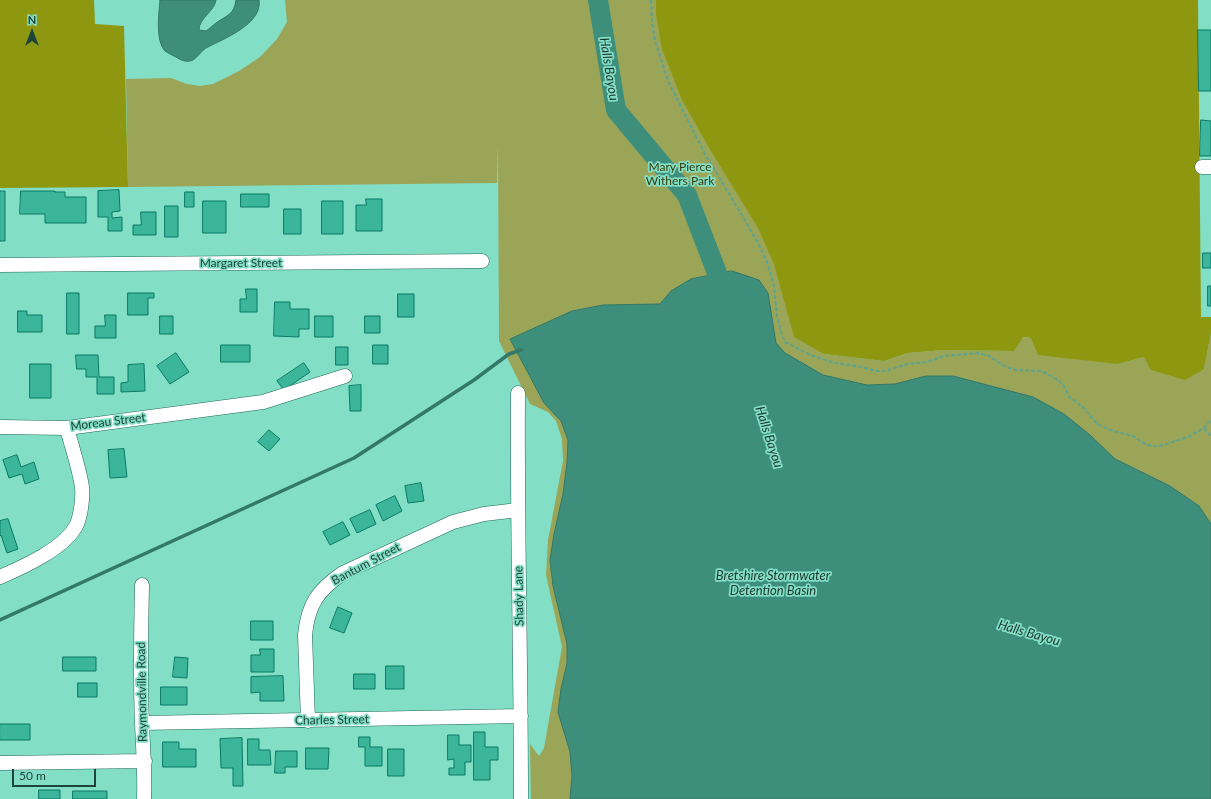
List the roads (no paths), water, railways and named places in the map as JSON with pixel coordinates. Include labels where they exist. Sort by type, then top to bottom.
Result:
[{"type":"street","name":"Margaret Street","points":[[0,265],[482,261]]},
{"type":"street","name":"Moreau Street","points":[[0,427],[67,428],[263,402],[345,376]]},
{"type":"street","name":"Shady Lane","points":[[518,393],[521,799]]},
{"type":"street","points":[[0,577],[54,549],[67,537],[77,524],[81,507],[82,489],[67,428]]},
{"type":"street","name":"Bantum Street","points":[[308,721],[305,635],[306,622],[309,611],[318,596],[328,584],[343,573],[453,522],[484,514],[518,510]]},
{"type":"street","name":"Raymondville Road","points":[[142,585],[141,646],[142,723],[145,761],[144,799]]},
{"type":"street","name":"Charles Street","points":[[142,723],[521,716]]},
{"type":"street","points":[[0,763],[145,761]]},
{"type":"water","points":[[160,0],[216,0],[215,4],[201,22],[199,30],[206,31],[232,12],[236,0],[259,0],[259,9],[255,16],[240,30],[206,48],[195,59],[186,61],[165,51],[162,46],[158,26]]},
{"type":"water","name":"Bretshire Stormwater Detention Basin","points":[[732,271],[759,280],[768,293],[776,343],[785,353],[823,375],[867,385],[895,384],[926,376],[953,376],[1033,397],[1064,414],[1090,435],[1115,459],[1170,486],[1199,506],[1211,524],[1211,799],[570,799],[572,776],[570,752],[558,712],[561,689],[567,663],[567,644],[553,586],[550,560],[563,494],[568,440],[561,421],[544,403],[510,339],[572,311],[603,305],[660,304],[671,291],[691,279]]},
{"type":"waterway","name":"Halls Bayou","points":[[598,0],[616,110],[687,195],[727,299]]},
{"type":"waterway","points":[[0,620],[354,458],[474,380],[509,354],[521,350]]},
{"type":"park label","name":"Mary Pierce Withers Park","points":[[680,174]]}]
